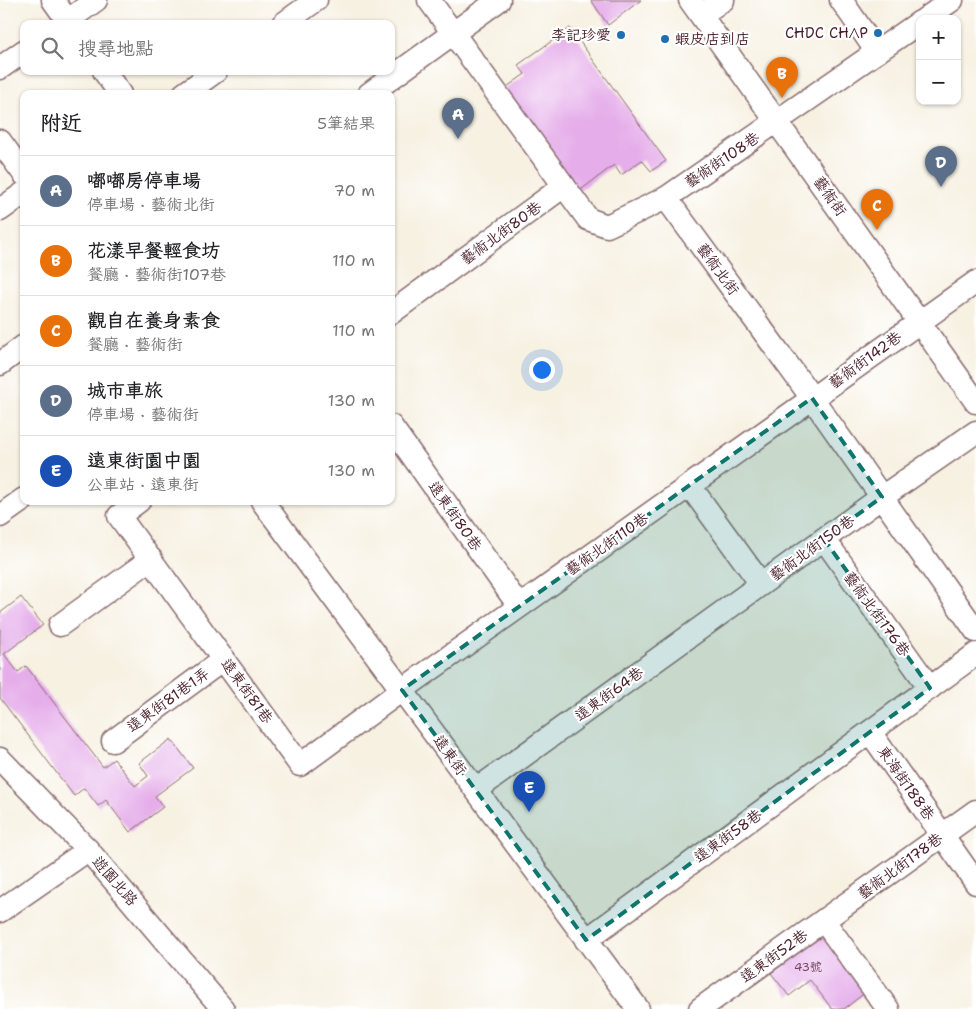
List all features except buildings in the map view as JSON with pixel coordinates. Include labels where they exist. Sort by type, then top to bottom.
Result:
[{"type":"street","points":[[53,0],[65,20]]},
{"type":"street","points":[[71,20],[96,0]]},
{"type":"street","points":[[288,20],[316,0]]},
{"type":"street","points":[[429,0],[588,219],[607,226],[666,198]]},
{"type":"street","points":[[375,90],[499,0]]},
{"type":"street","name":"藝術街","points":[[723,0],[695,8],[976,402]]},
{"type":"street","points":[[841,0],[877,52]]},
{"type":"street","points":[[931,15],[952,0]]},
{"type":"street","name":"藝術街108巷","points":[[666,198],[916,25]]},
{"type":"street","points":[[0,68],[20,54]]},
{"type":"street","points":[[107,75],[117,90]]},
{"type":"street","points":[[190,90],[210,75]]},
{"type":"street","points":[[0,141],[20,168]]},
{"type":"street","name":"藝術北街80巷","points":[[395,310],[564,186]]},
{"type":"street","points":[[0,210],[20,196]]},
{"type":"street","name":"藝術北街","points":[[666,198],[812,398],[976,631]]},
{"type":"street","name":"藝術街142巷","points":[[812,398],[976,282]]},
{"type":"street","points":[[0,364],[20,349]]},
{"type":"street","name":"藝術北街110巷","points":[[402,690],[812,398]]},
{"type":"street","name":"遠東街80巷","points":[[395,432],[519,606]]},
{"type":"street","name":"藝術北街150巷","points":[[742,598],[976,432]]},
{"type":"street","points":[[690,486],[761,584]]},
{"type":"street","points":[[0,516],[20,501]]},
{"type":"street","name":"遠東街81巷","points":[[126,505],[114,509],[300,765],[402,690]]},
{"type":"street","name":"遠東街","points":[[265,505],[638,1009]]},
{"type":"street","name":"藝術北街176巷","points":[[824,539],[930,688]]},
{"type":"street","points":[[60,625],[150,559]]},
{"type":"street","name":"遠東街64巷","points":[[476,790],[742,598]]},
{"type":"street","points":[[870,732],[976,654]]},
{"type":"street","name":"遠東街81巷1弄","points":[[113,741],[224,660]]},
{"type":"street","name":"東海街188巷","points":[[870,732],[976,882]]},
{"type":"street","name":"遠東街58巷","points":[[586,940],[870,732]]},
{"type":"street","name":"遊園北路","points":[[0,759],[88,850],[223,1009]]},
{"type":"street","name":"藝術北街178巷","points":[[824,921],[976,811]]},
{"type":"street","points":[[0,911],[88,850]]},
{"type":"street","points":[[824,921],[888,1009]]},
{"type":"street","name":"遠東街52巷","points":[[700,1009],[824,921]]},
{"type":"highlighted area","points":[[812,398],[882,497],[824,539],[930,688],[586,940],[402,690]]},
{"type":"place","name":"CHDC CHΛP","points":[[878,33]]},
{"type":"place","name":"李記珍愛","points":[[621,35]]},
{"type":"place","name":"蝦皮店到店","points":[[665,39]]},
{"type":"place","name":"花漾早餐輕食坊","points":[[782,98]]},
{"type":"place","name":"嘟嘟房停車場","points":[[458,139]]},
{"type":"place","name":"城市車旅","points":[[941,187]]},
{"type":"place","name":"觀自在養身素食","points":[[877,230]]},
{"type":"place","name":"遠東街園中園","points":[[529,812]]}]
